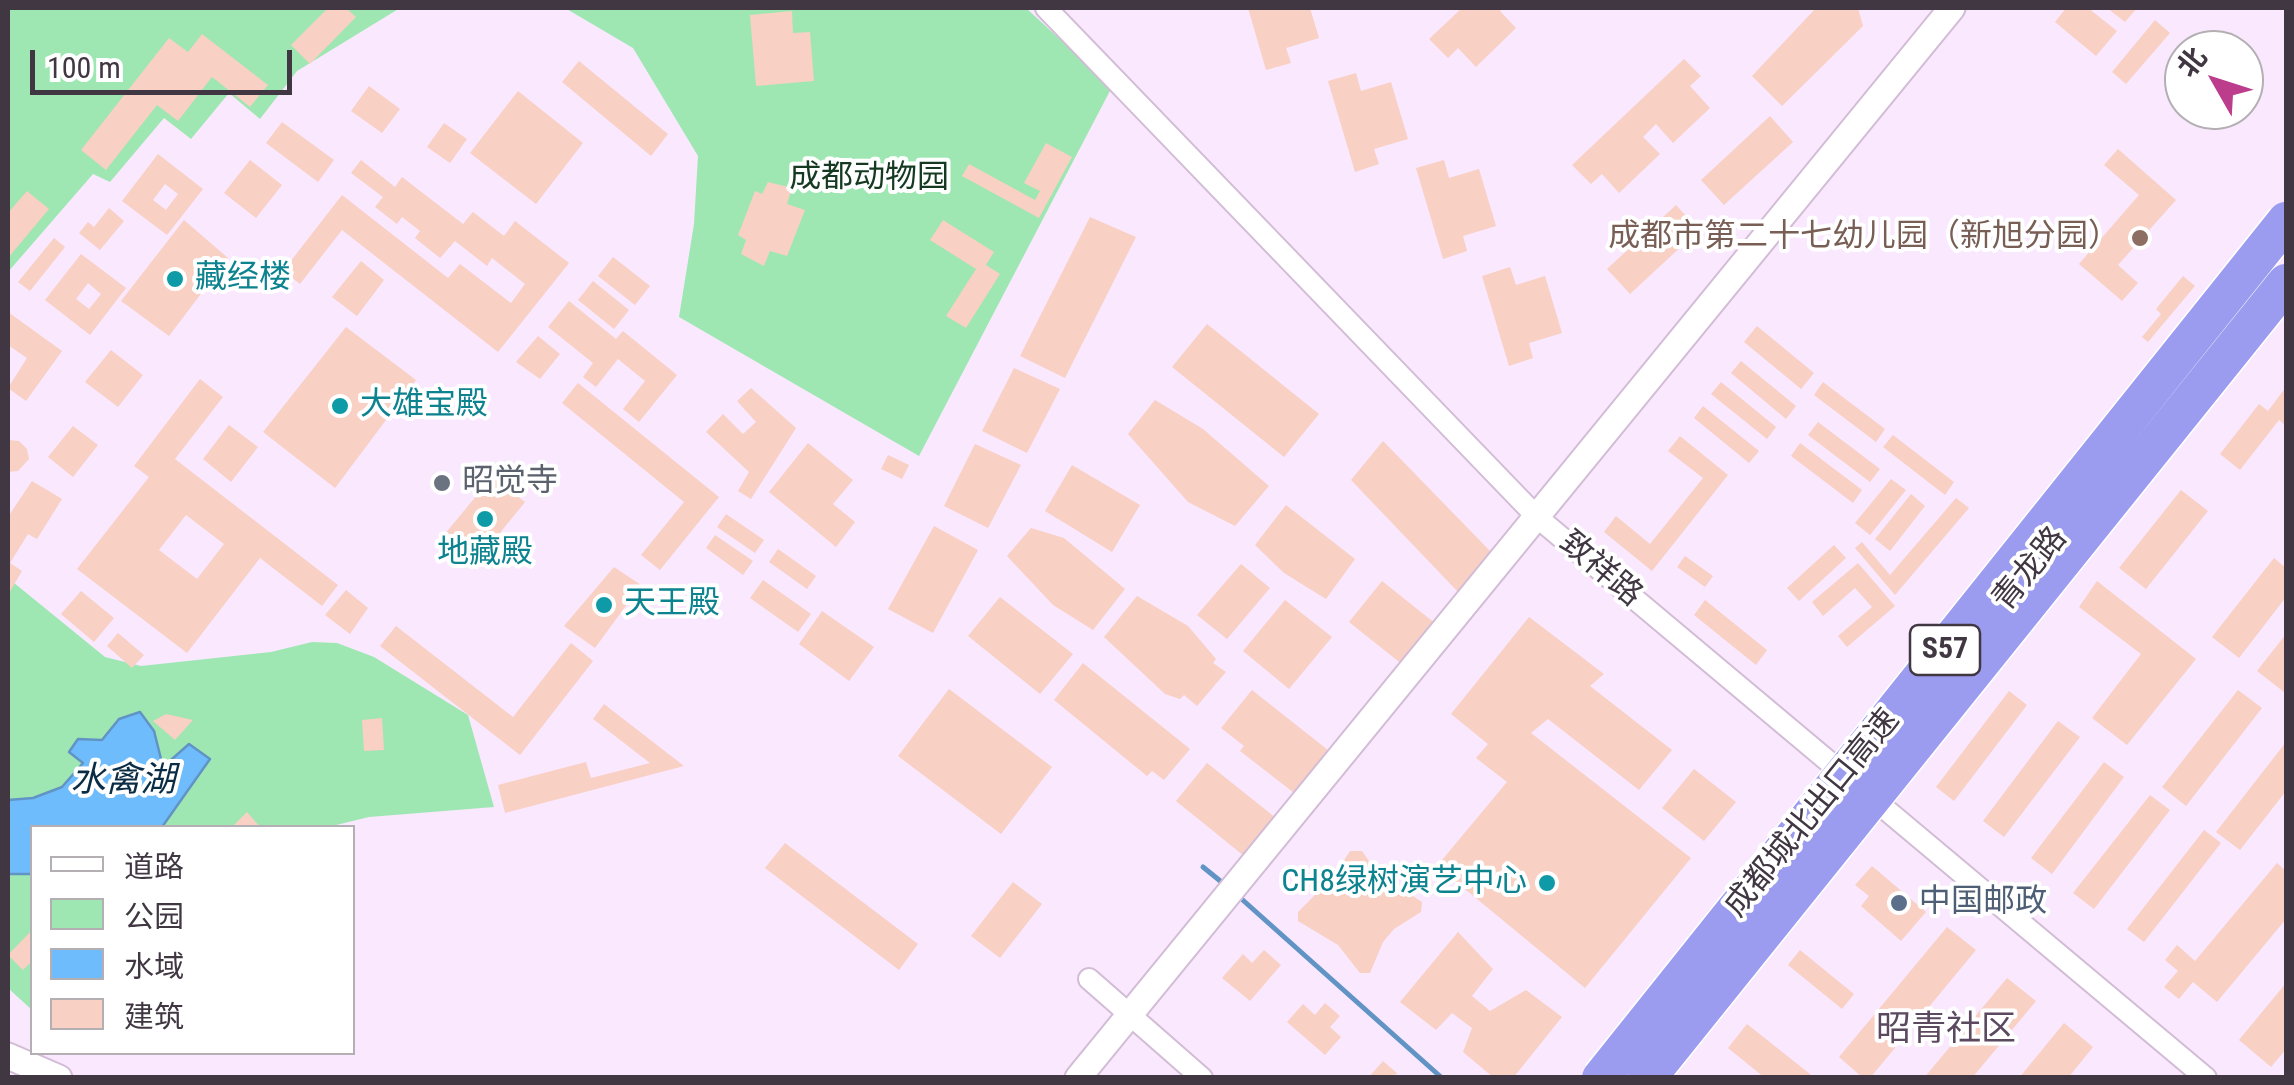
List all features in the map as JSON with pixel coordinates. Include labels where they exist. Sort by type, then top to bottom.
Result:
[{"type":"highway","name":"成都城北出口高速","points":[[1602,1078],[2286,221]]},
{"type":"highway","name":"成都城北出口高速","points":[[1647,1078],[2286,283]]},
{"type":"street","name":"致祥路","points":[[1046,8],[1538,517],[2206,1078]]},
{"type":"street","points":[[1078,1078],[1538,517],[1943,11]]},
{"type":"street","name":"青龙路","points":[[1626,1078],[2286,250]]},
{"type":"street","points":[[1090,980],[1202,1078]]},
{"type":"street","points":[[8,1056],[59,1078]]},
{"type":"green space","points":[[8,8],[400,8],[297,71],[260,119],[229,93],[191,139],[164,118],[110,182],[93,174],[8,272]]},
{"type":"green space","name":"成都动物园","points":[[565,8],[1026,8],[1112,87],[919,456],[679,317],[694,224],[698,156],[633,48]]},
{"type":"green space","points":[[8,578],[105,657],[141,666],[271,652],[312,642],[337,643],[374,657],[468,715],[494,807],[369,817],[336,825],[30,825],[30,1008],[8,988]]},
{"type":"water","name":"水禽湖","points":[[140,712],[154,731],[163,767],[189,744],[210,759],[163,825],[30,825],[30,874],[8,874],[8,800],[33,798],[62,787],[83,763],[69,752],[78,739],[102,740],[119,719]]},
{"type":"building","points":[[328,8],[346,8],[356,17],[310,64],[291,45]]},
{"type":"building","points":[[1248,8],[1310,8],[1319,38],[1286,48],[1291,63],[1266,70]]},
{"type":"building","points":[[1462,8],[1503,8],[1500,11],[1516,28],[1476,67],[1458,48],[1448,58],[1429,39]]},
{"type":"building","points":[[1816,8],[1858,8],[1863,26],[1782,106],[1752,76]]},
{"type":"building","points":[[2066,8],[2088,8],[2117,31],[2096,56],[2055,22]]},
{"type":"building","points":[[2107,8],[2137,8],[2125,22]]},
{"type":"building","points":[[792,11],[793,33],[810,32],[814,81],[756,86],[750,15]]},
{"type":"building","points":[[2155,20],[2167,30],[2164,40],[2126,84],[2112,72]]},
{"type":"building","points":[[202,34],[268,85],[250,107],[212,77],[178,121],[157,105],[106,170],[81,150],[169,38],[188,52]]},
{"type":"building","points":[[1684,59],[1701,76],[1690,86],[1710,108],[1673,143],[1656,124],[1643,137],[1660,154],[1619,193],[1602,174],[1591,184],[1572,165]]},
{"type":"building","points":[[579,61],[668,134],[651,156],[562,82]]},
{"type":"building","points":[[1356,73],[1361,91],[1391,82],[1408,139],[1374,149],[1379,164],[1355,172],[1328,81]]},
{"type":"building","points":[[369,86],[400,109],[382,133],[351,111]]},
{"type":"building","points":[[518,91],[583,143],[536,204],[470,153]]},
{"type":"building","points":[[1770,116],[1793,142],[1724,205],[1701,180]]},
{"type":"building","points":[[282,122],[334,160],[318,182],[266,143]]},
{"type":"building","points":[[444,123],[467,139],[450,163],[427,147]]},
{"type":"building","points":[[1046,143],[1072,157],[1039,218],[962,176],[969,164],[1035,200],[1040,191],[1024,183]]},
{"type":"building","points":[[2118,149],[2176,200],[2118,265],[2138,283],[2122,301],[2079,264],[2139,195],[2104,165]]},
{"type":"building","points":[[158,154],[203,189],[167,235],[122,201]],"holes":[[[165,184],[178,194],[166,210],[153,200]]]},
{"type":"building","points":[[250,160],[282,185],[256,218],[224,193]]},
{"type":"building","points":[[361,160],[395,187],[402,177],[463,224],[473,212],[504,236],[515,221],[569,263],[498,352],[342,230],[300,284],[283,271],[342,195],[448,278],[460,264],[511,303],[525,284],[492,258],[487,266],[455,241],[440,258],[415,238],[420,231],[402,217],[397,224],[375,207],[383,197],[351,173]]},
{"type":"building","points":[[1444,160],[1449,178],[1479,169],[1496,226],[1463,236],[1467,251],[1443,259],[1416,168]]},
{"type":"building","points":[[768,182],[792,188],[787,204],[805,210],[787,256],[770,251],[764,266],[741,254],[746,240],[738,235],[755,191],[762,194]]},
{"type":"building","points":[[27,191],[49,209],[8,258],[8,213]]},
{"type":"building","points":[[1676,205],[1699,230],[1630,294],[1607,269]]},
{"type":"building","points":[[109,208],[124,221],[100,250],[79,233],[88,222],[94,227]]},
{"type":"building","points":[[1090,217],[1136,237],[1065,378],[1020,356]]},
{"type":"building","name":"藏经楼","points":[[184,220],[228,258],[169,336],[121,301]]},
{"type":"building","points":[[943,220],[994,252],[986,265],[1000,274],[966,328],[946,316],[976,269],[930,240]]},
{"type":"building","points":[[54,238],[65,247],[30,291],[18,282]]},
{"type":"building","points":[[81,254],[126,288],[90,335],[45,300]],"holes":[[[88,283],[101,294],[89,309],[76,299]]]},
{"type":"building","points":[[613,257],[650,286],[635,305],[598,276]]},
{"type":"building","points":[[361,261],[384,280],[357,316],[332,297]]},
{"type":"building","points":[[1510,267],[1516,285],[1545,276],[1562,333],[1529,343],[1533,358],[1509,366],[1482,276]]},
{"type":"building","points":[[2183,276],[2195,286],[2148,342],[2142,337],[2161,314],[2156,309]]},
{"type":"building","points":[[593,281],[629,310],[614,329],[578,300]]},
{"type":"building","points":[[569,301],[616,339],[623,331],[677,375],[639,422],[623,409],[645,381],[618,359],[596,387],[583,377],[593,363],[548,327]]},
{"type":"building","points":[[8,312],[62,351],[26,401],[8,388],[27,358],[8,345]]},
{"type":"building","points":[[1207,324],[1319,414],[1284,457],[1172,367]]},
{"type":"building","points":[[1757,326],[1814,373],[1801,389],[1744,342]]},
{"type":"building","name":"大雄宝殿","points":[[346,327],[416,380],[335,488],[263,432]]},
{"type":"building","points":[[538,336],[560,354],[540,379],[516,362]]},
{"type":"building","points":[[111,350],[143,375],[118,407],[85,382]]},
{"type":"building","points":[[1741,361],[1796,406],[1786,419],[1731,373]]},
{"type":"building","points":[[1014,368],[1060,389],[1027,453],[982,431]]},
{"type":"building","points":[[200,379],[223,397],[175,459],[338,585],[322,606],[260,558],[187,653],[77,569],[149,477],[134,466]],"holes":[[[186,515],[224,544],[197,579],[159,550]]]},
{"type":"building","points":[[1721,382],[1776,427],[1767,439],[1711,394]]},
{"type":"building","points":[[1823,382],[1885,429],[1876,442],[1814,395]]},
{"type":"building","points":[[578,383],[719,497],[660,570],[641,555],[684,502],[562,403]]},
{"type":"building","points":[[2286,387],[2286,426],[2279,420],[2240,470],[2220,454],[2259,404],[2268,411]]},
{"type":"building","points":[[751,388],[796,428],[751,499],[738,491],[749,472],[706,432],[723,414],[743,434],[756,422],[737,401]]},
{"type":"building","points":[[1155,400],[1203,429],[1269,486],[1235,526],[1188,502],[1128,434]]},
{"type":"building","points":[[1703,406],[1759,451],[1749,463],[1694,418]]},
{"type":"building","points":[[1818,422],[1880,469],[1870,482],[1808,435]]},
{"type":"building","points":[[229,425],[258,447],[231,482],[203,459]]},
{"type":"building","points":[[73,426],[98,445],[73,477],[48,457]]},
{"type":"building","points":[[1893,435],[1954,482],[1945,495],[1883,447]]},
{"type":"building","points":[[1680,436],[1728,475],[1652,571],[1604,532],[1616,516],[1650,544],[1703,478],[1668,451]]},
{"type":"building","points":[[8,440],[19,441],[27,449],[29,459],[18,471],[8,472]]},
{"type":"building","points":[[1383,441],[1491,552],[1459,593],[1351,480]]},
{"type":"building","points":[[808,443],[853,480],[833,504],[855,522],[836,547],[769,492]]},
{"type":"building","points":[[1800,443],[1862,490],[1853,503],[1791,456]]},
{"type":"building","points":[[975,444],[1021,465],[988,528],[944,506]]},
{"type":"building","points":[[888,455],[909,465],[902,479],[881,469]]},
{"type":"building","points":[[1072,465],[1140,505],[1112,552],[1045,511]]},
{"type":"building","name":"地藏殿","points":[[492,477],[525,502],[478,560],[444,535]]},
{"type":"building","points":[[1891,479],[1906,490],[1870,535],[1855,523]]},
{"type":"building","points":[[32,481],[62,499],[37,539],[28,534],[10,563],[22,571],[8,595],[8,517]]},
{"type":"building","points":[[2181,490],[2208,511],[2146,589],[2119,568]]},
{"type":"building","points":[[1911,494],[1925,506],[1890,551],[1875,539]]},
{"type":"building","points":[[1956,498],[1969,508],[1895,595],[1855,548],[1862,542],[1890,575]]},
{"type":"building","points":[[1286,505],[1355,559],[1326,599],[1284,573],[1255,545]]},
{"type":"building","points":[[726,514],[764,540],[755,553],[717,527]]},
{"type":"building","points":[[934,526],[978,550],[933,633],[888,609]]},
{"type":"building","points":[[1031,528],[1064,538],[1125,589],[1093,630],[1053,605],[1007,556]]},
{"type":"building","points":[[715,535],[753,561],[743,575],[706,548]]},
{"type":"building","points":[[1834,545],[1846,558],[1799,601],[1787,588]]},
{"type":"building","points":[[778,549],[816,576],[807,589],[769,562]]},
{"type":"building","points":[[1685,556],[1713,576],[1705,587],[1677,567]]},
{"type":"building","points":[[2274,558],[2286,568],[2286,597],[2239,658],[2212,637]]},
{"type":"building","points":[[1858,563],[1895,606],[1847,647],[1838,636],[1872,607],[1855,588],[1823,616],[1812,602]]},
{"type":"building","points":[[1241,564],[1270,588],[1227,639],[1197,615]]},
{"type":"building","name":"天王殿","points":[[614,567],[641,585],[595,648],[564,626]]},
{"type":"building","points":[[763,580],[811,614],[798,632],[750,598]]},
{"type":"building","points":[[1382,581],[1436,624],[1403,665],[1349,622]]},
{"type":"building","points":[[2097,581],[2196,659],[2127,745],[2092,718],[2141,654],[2079,607]]},
{"type":"building","points":[[346,590],[368,608],[350,634],[325,615]]},
{"type":"building","points":[[81,591],[114,618],[94,642],[61,614]]},
{"type":"building","points":[[1137,596],[1188,626],[1216,659],[1213,663],[1226,672],[1197,706],[1184,695],[1180,699],[1165,694],[1104,637]]},
{"type":"building","points":[[1000,597],[1073,654],[1040,694],[968,636]]},
{"type":"building","points":[[1285,600],[1332,637],[1289,689],[1243,651]]},
{"type":"building","points":[[1705,600],[1767,650],[1756,665],[1694,615]]},
{"type":"building","points":[[822,611],[874,647],[849,681],[799,644]]},
{"type":"building","points":[[1529,617],[1604,674],[1590,686],[1672,750],[1639,790],[1548,719],[1531,733],[1691,858],[1585,988],[1437,866],[1507,782],[1476,758],[1488,744],[1451,714]]},
{"type":"building","points":[[396,626],[513,717],[571,643],[593,661],[520,755],[380,646]]},
{"type":"building","points":[[118,633],[144,655],[132,668],[107,646]]},
{"type":"building","points":[[2286,634],[2286,689],[2284,692],[2257,671]]},
{"type":"building","points":[[1083,663],[1190,749],[1164,780],[1152,771],[1147,776],[1054,700]]},
{"type":"building","points":[[949,689],[1052,767],[1001,834],[898,756]]},
{"type":"building","points":[[1252,690],[1333,754],[1298,796],[1240,751],[1244,746],[1221,728]]},
{"type":"building","points":[[2238,690],[2262,708],[2186,806],[2162,787]]},
{"type":"building","points":[[2009,691],[2027,705],[1954,801],[1936,787]]},
{"type":"building","points":[[604,704],[684,766],[505,813],[498,785],[586,762],[591,778],[650,763],[593,719]]},
{"type":"building","points":[[166,714],[193,720],[175,740],[153,721]]},
{"type":"building","points":[[382,718],[384,750],[364,751],[362,720]]},
{"type":"building","points":[[2058,721],[2080,737],[2004,837],[1983,821]]},
{"type":"building","points":[[2286,742],[2286,791],[2240,850],[2216,832]]},
{"type":"building","points":[[2104,762],[2124,777],[2052,874],[2031,858]]},
{"type":"building","points":[[1207,763],[1281,822],[1249,860],[1176,801]]},
{"type":"building","points":[[1694,769],[1736,802],[1704,841],[1662,808]]},
{"type":"building","points":[[2150,795],[2170,810],[2094,909],[2073,893]]},
{"type":"building","points":[[247,812],[258,825],[234,825]]},
{"type":"building","points":[[2204,830],[2221,843],[2144,942],[2127,929]]},
{"type":"building","points":[[785,843],[918,944],[899,970],[765,868]]},
{"type":"building","points":[[1350,851],[1362,851],[1377,873],[1422,902],[1421,912],[1394,929],[1383,942],[1370,973],[1360,973],[1338,945],[1298,921],[1298,912],[1334,876]]},
{"type":"building","points":[[2277,863],[2286,871],[2286,919],[2217,1002],[2193,982],[2179,999],[2164,987],[2178,971],[2165,960],[2177,945],[2195,961]]},
{"type":"building","points":[[1872,866],[1926,912],[1901,941],[1861,906],[1869,896],[1855,885]]},
{"type":"building","points":[[1013,882],[1042,904],[1000,958],[971,936]]},
{"type":"building","points":[[1947,927],[1976,950],[1870,1078],[1863,1078],[1839,1057]]},
{"type":"building","points":[[30,932],[30,963],[23,970],[8,955]]},
{"type":"building","points":[[1458,932],[1493,969],[1472,996],[1490,1011],[1526,990],[1562,1017],[1513,1078],[1494,1078],[1463,1052],[1472,1028],[1452,1013],[1436,1030],[1400,1002]]},
{"type":"building","points":[[1264,950],[1281,965],[1250,1001],[1222,978],[1243,954],[1252,963]]},
{"type":"building","points":[[1800,950],[1854,994],[1842,1009],[1788,965]]},
{"type":"building","points":[[2007,978],[2036,1001],[1972,1078],[1924,1078]]},
{"type":"building","points":[[2286,983],[2286,1049],[2271,1067],[2239,1040]]},
{"type":"building","points":[[1325,1003],[1340,1016],[1330,1027],[1341,1037],[1325,1055],[1287,1022],[1303,1004],[1315,1015]]},
{"type":"building","points":[[2064,1023],[2093,1047],[2068,1078],[2019,1078]]},
{"type":"building","points":[[1747,1024],[1815,1078],[1765,1078],[1728,1048]]},
{"type":"building","points":[[1383,1061],[1398,1074],[1368,1078]]},
{"type":"waterway","points":[[1203,867],[1224,884]]},
{"type":"waterway","points":[[1236,894],[1442,1078]]},
{"type":"place","name":"成都市第二十七幼儿园（新旭分园）","points":[[2140,238]]},
{"type":"place","name":"藏经楼","points":[[175,279]]},
{"type":"place","name":"大雄宝殿","points":[[340,406]]},
{"type":"place","name":"昭觉寺","points":[[442,483]]},
{"type":"place","name":"地藏殿","points":[[485,519]]},
{"type":"place","name":"天王殿","points":[[604,605]]},
{"type":"place","name":"CH8绿树演艺中心","points":[[1547,883]]},
{"type":"place","name":"中国邮政","points":[[1899,903]]},
{"type":"district","name":"昭青社区","points":[[1946,1031]]}]
